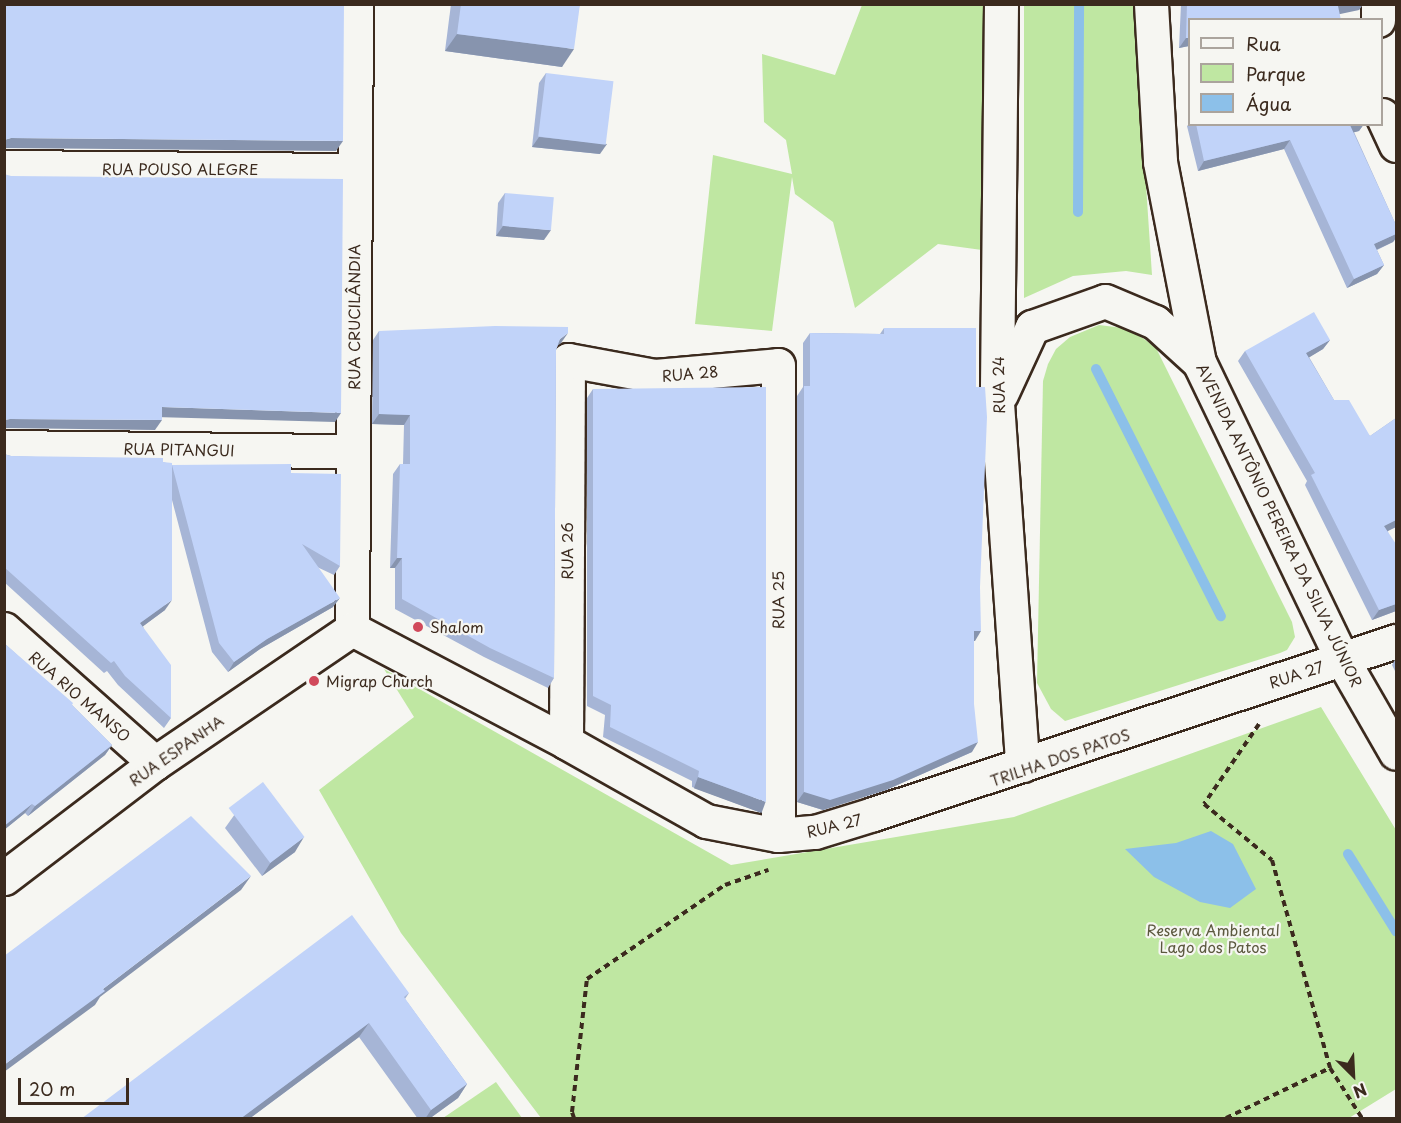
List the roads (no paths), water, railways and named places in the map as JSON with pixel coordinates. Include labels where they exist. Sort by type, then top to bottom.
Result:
[{"type":"street","name":"RUA CRUCILÂNDIA","points":[[352,629],[356,4]]},
{"type":"street","name":"RUA 24","points":[[1001,4],[997,403],[1022,765]]},
{"type":"street","name":"AVENIDA ANTÔNIO PEREIRA DA SILVA JÚNIOR","points":[[1151,4],[1160,162],[1199,362],[1342,659],[1396,753]]},
{"type":"street","points":[[1383,117],[1396,145]]},
{"type":"street","name":"RUA POUSO ALEGRE","points":[[4,167],[355,170]]},
{"type":"street","points":[[997,403],[1032,327],[1105,301],[1155,322],[1199,362]]},
{"type":"street","name":"RUA 28","points":[[568,360],[655,376],[778,365]]},
{"type":"street","name":"RUA 26","points":[[566,742],[568,360]]},
{"type":"street","name":"RUA 25","points":[[778,365],[778,835]]},
{"type":"street","name":"RUA PITANGUI","points":[[4,447],[353,451]]},
{"type":"street","name":"RUA RIO MANSO","points":[[4,629],[155,763]]},
{"type":"street","name":"RUA 27","points":[[352,629],[566,742],[706,821],[778,835],[815,832],[1396,641]]},
{"type":"street","name":"RUA ESPANHA","points":[[4,878],[155,763],[352,629]]},
{"type":"water","points":[[1211,831],[1233,844],[1256,889],[1230,908],[1200,902],[1154,877],[1125,849],[1176,843]]},
{"type":"waterway","points":[[1078,212],[1079,4]]},
{"type":"waterway","points":[[1096,369],[1221,616]]},
{"type":"waterway","points":[[1348,854],[1396,931]]},
{"type":"place","name":"Shalom","points":[[418,627]]},
{"type":"place","name":"Migrap Church","points":[[314,681]]},
{"type":"park label","name":"Reserva Ambiental Lago dos Patos","points":[[1213,938]]}]
